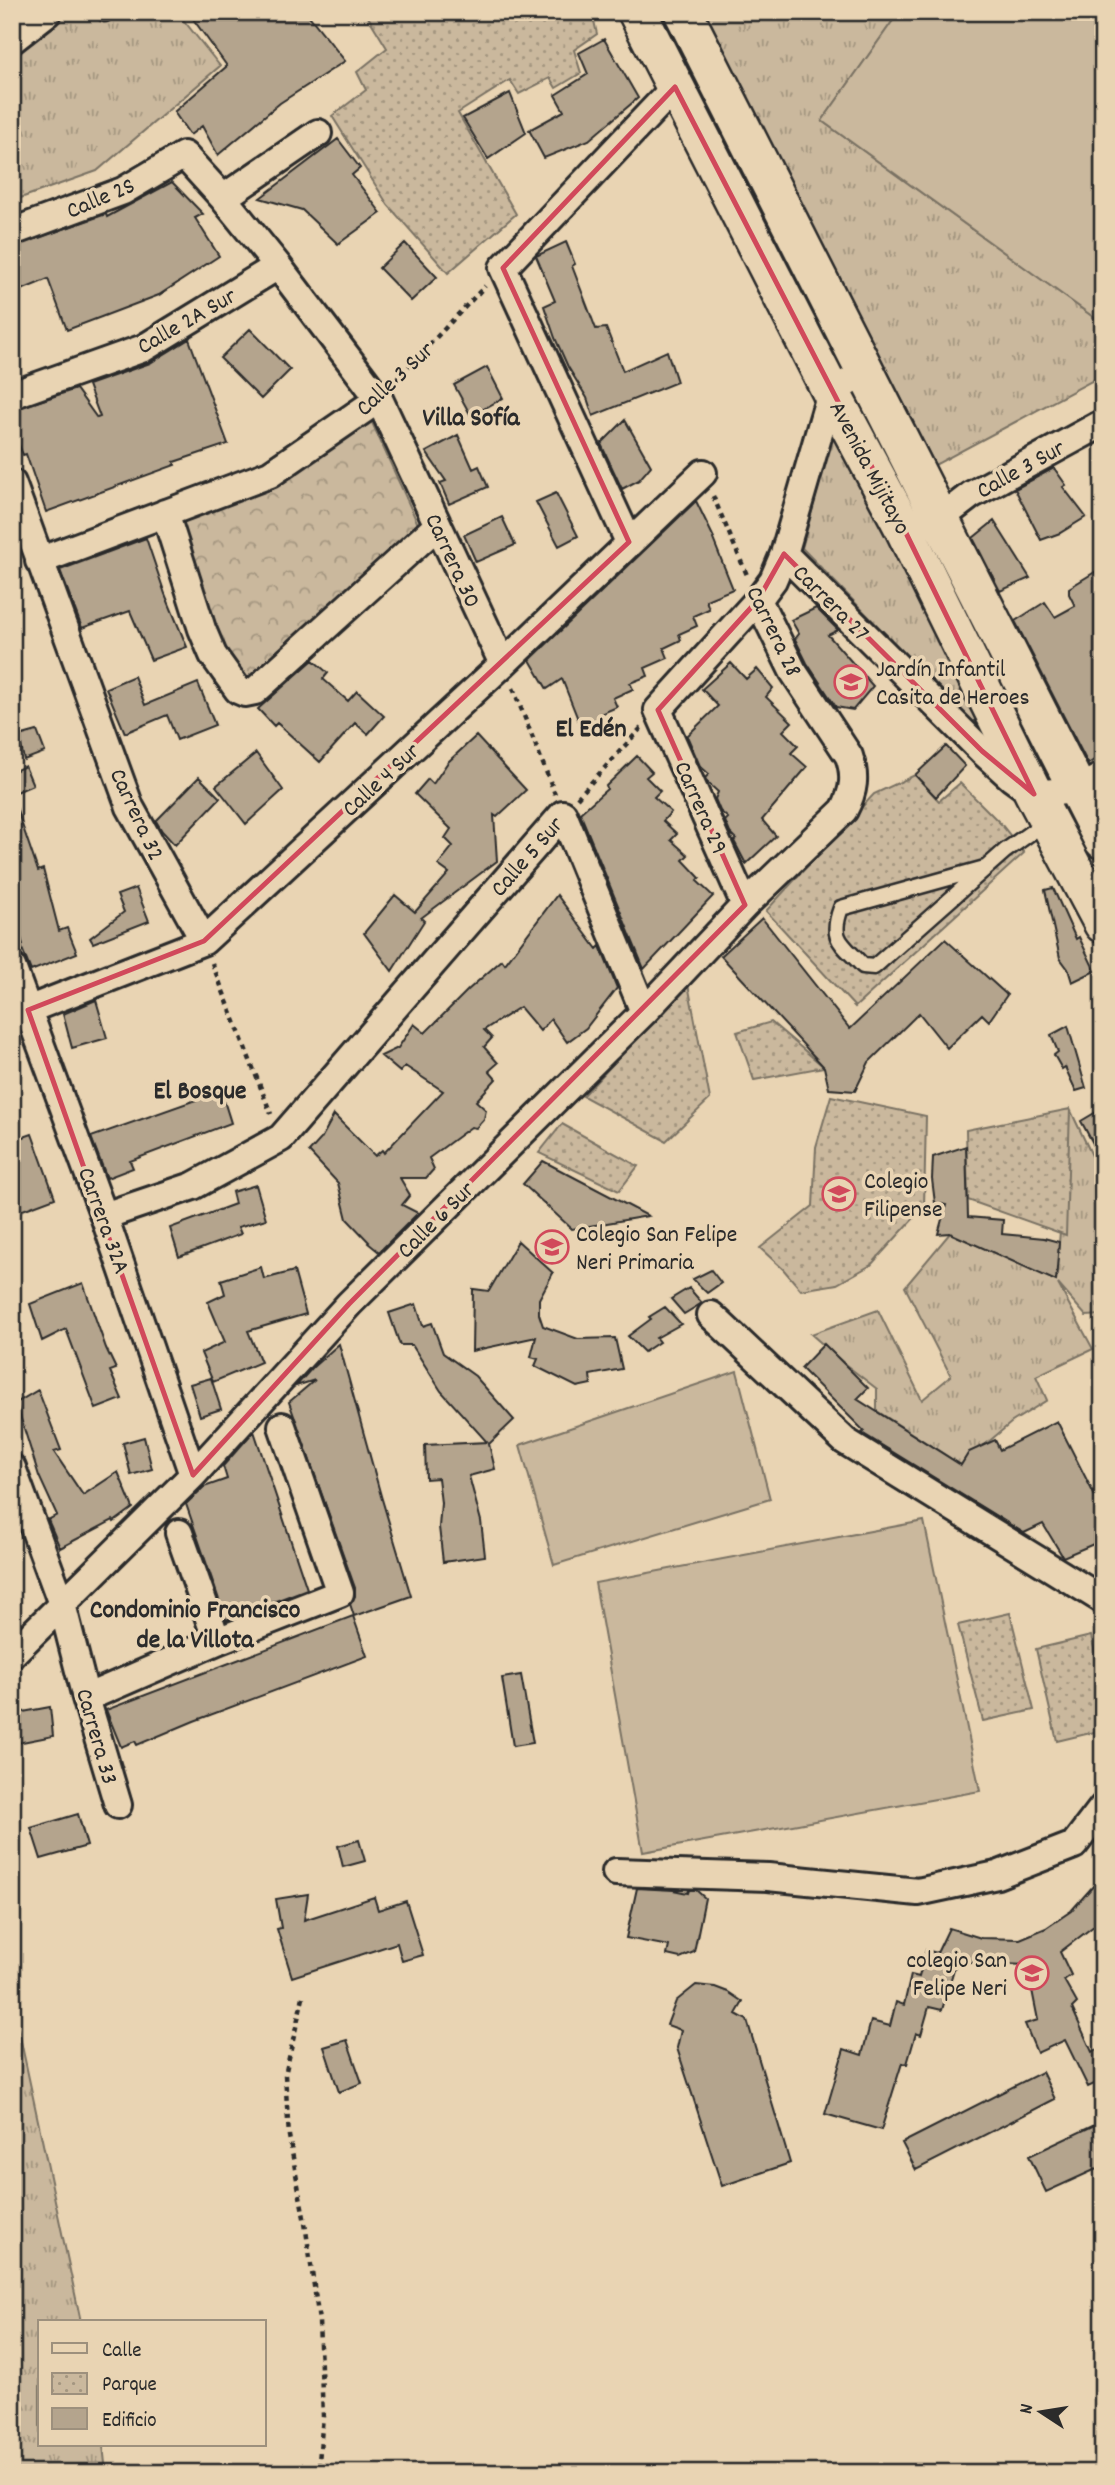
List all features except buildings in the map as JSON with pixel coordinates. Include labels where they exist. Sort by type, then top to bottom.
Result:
[{"type":"main road","points":[[12,17],[19,12]]},
{"type":"main road","name":"Avenida Mijitayo","points":[[637,12],[903,527],[1041,807],[1103,924]]},
{"type":"main road","name":"Avenida Mijitayo","points":[[683,12],[864,373],[941,518],[1090,783],[1103,840]]},
{"type":"street","points":[[12,40],[48,12]]},
{"type":"street","points":[[629,542],[503,268],[676,87]]},
{"type":"street","points":[[223,198],[318,133]]},
{"type":"street","name":"Carrera 30","points":[[184,155],[278,266],[379,399],[503,664]]},
{"type":"street","name":"Calle 2S","points":[[12,232],[123,191],[184,155]]},
{"type":"street","name":"Calle 2A Sur","points":[[12,395],[144,348],[278,266]]},
{"type":"street","points":[[658,710],[773,580],[784,554],[831,392],[864,373]]},
{"type":"street","name":"Calle 3 Sur","points":[[39,561],[270,474],[379,399]]},
{"type":"street","name":"Calle 3 Sur","points":[[941,518],[971,495],[1103,423]]},
{"type":"street","name":"Calle 4 Sur","points":[[20,1013],[204,941],[704,473]]},
{"type":"street","name":"Carrera 32","points":[[12,483],[130,807],[204,941]]},
{"type":"street","points":[[166,513],[202,629],[213,655],[238,690],[245,693],[255,691],[438,525]]},
{"type":"street","name":"Carrera 27","points":[[784,554],[1041,807]]},
{"type":"street","name":"Carrera 28","points":[[758,600],[793,671],[849,756],[854,783]]},
{"type":"street","name":"Carrera 29","points":[[658,710],[745,905]]},
{"type":"street","name":"Calle 6 Sur","points":[[12,1654],[194,1475],[349,1304],[644,1012],[745,905],[844,810],[854,783]]},
{"type":"street","points":[[1041,807],[1090,783]]},
{"type":"street","points":[[563,814],[644,1012]]},
{"type":"street","name":"Calle 5 Sur","points":[[104,1216],[193,1186],[281,1138],[563,814]]},
{"type":"street","name":"Carrera 32A","points":[[12,967],[20,1013],[104,1216],[194,1475]]},
{"type":"street","points":[[711,1315],[845,1441],[1103,1601]]},
{"type":"street","points":[[86,1698],[217,1641],[340,1593],[282,1426]]},
{"type":"street","name":"Carrera 33","points":[[12,1468],[62,1604],[86,1698],[118,1805]]},
{"type":"street","points":[[179,1533],[217,1641]]},
{"type":"street","points":[[616,1872],[768,1877],[918,1892],[997,1875],[1074,1845],[1103,1807]]},
{"type":"lane","points":[[985,868],[841,908],[834,925],[837,937],[863,966],[874,967],[1005,851],[1041,807]]},
{"type":"path","name":"Calle 3 Sur","points":[[379,399],[503,268]]},
{"type":"path","name":"Carrera 28","points":[[704,473],[758,600]]},
{"type":"path","points":[[503,664],[563,814]]},
{"type":"path","name":"Calle 5 Sur","points":[[563,814],[658,710]]},
{"type":"path","points":[[204,941],[281,1138]]},
{"type":"path","points":[[303,1997],[285,2076],[289,2136],[319,2320],[323,2416],[318,2473]]},
{"type":"highlighted area","points":[[675,87],[903,527],[1034,794],[982,751],[784,554],[758,600],[658,710],[745,905],[349,1304],[193,1475],[28,1010],[204,941],[629,542],[503,268]]},
{"type":"green space","points":[[61,12],[177,12],[220,66],[97,171],[12,201],[12,49]]},
{"type":"green space","points":[[365,12],[521,12],[526,19],[540,12],[592,12],[597,34],[574,50],[581,73],[556,88],[550,78],[519,94],[510,80],[458,113],[516,214],[448,273],[388,205],[332,116],[366,90],[357,72],[387,48]]},
{"type":"green space","points":[[704,12],[899,12],[822,121],[1103,324],[1103,375],[935,465]]},
{"type":"green space","points":[[899,12],[1077,12],[1103,31],[1103,324],[822,121]]},
{"type":"green space","points":[[370,418],[422,533],[253,685],[223,646],[180,519]]},
{"type":"green space","points":[[836,422],[991,733],[978,729],[802,548]]},
{"type":"green space","points":[[915,775],[939,801],[960,783],[1001,824],[1024,853],[855,1007],[766,911],[874,794]]},
{"type":"green space","points":[[688,984],[710,1099],[666,1141],[583,1096]]},
{"type":"green space","points":[[771,1022],[824,1067],[754,1080],[737,1032]]},
{"type":"green space","points":[[831,1096],[926,1116],[924,1207],[871,1265],[837,1284],[801,1290],[760,1248],[813,1206],[816,1147]]},
{"type":"green space","points":[[1070,1109],[1103,1179],[1103,1315],[1086,1316],[1058,1284],[1093,1349],[1036,1376],[1047,1400],[1012,1422],[961,1465],[877,1411],[877,1389],[811,1334],[878,1310],[922,1400],[951,1376],[905,1287],[950,1233],[1056,1280]]},
{"type":"green space","points":[[1070,1109],[1066,1235],[968,1200],[966,1130]]},
{"type":"green space","points":[[562,1124],[638,1166],[619,1191],[539,1153]]},
{"type":"green space","points":[[737,1371],[770,1499],[554,1565],[520,1445]]},
{"type":"green space","points":[[924,1521],[980,1791],[643,1852],[595,1583]]},
{"type":"green space","points":[[1010,1613],[1034,1710],[983,1721],[958,1625]]},
{"type":"green space","points":[[1091,1636],[1103,1686],[1103,1730],[1057,1741],[1036,1649]]},
{"type":"green space","points":[[12,1999],[81,2320],[38,2320],[38,2446],[103,2446],[106,2473],[12,2473]]},
{"type":"place","name":"Jardín Infantil Casita de Heroes","points":[[851,682]]},
{"type":"place","name":"Colegio Filipense","points":[[839,1194]]},
{"type":"place","name":"Colegio San Felipe Neri Primaria","points":[[552,1247]]},
{"type":"place","name":"colegio San Felipe Neri","points":[[1032,1973]]},
{"type":"district","name":"Villa Sofía","points":[[471,416]]},
{"type":"district","name":"El Edén","points":[[591,727]]},
{"type":"district","name":"El Bosque","points":[[200,1089]]},
{"type":"district","name":"Condominio Francisco de la Villota","points":[[195,1623]]}]
